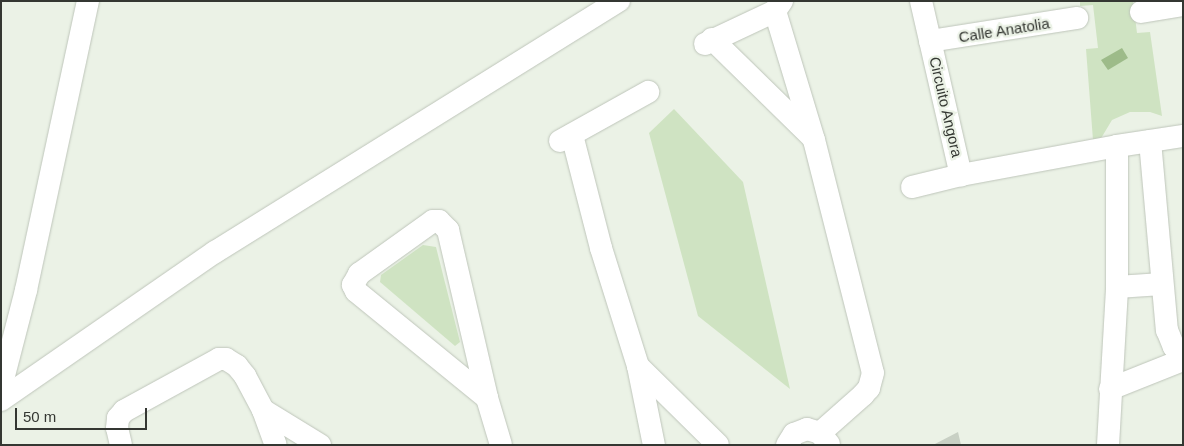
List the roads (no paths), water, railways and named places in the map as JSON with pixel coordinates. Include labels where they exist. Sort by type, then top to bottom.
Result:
[{"type":"street","points":[[1,387],[26,290],[88,1]]},
{"type":"street","points":[[1,400],[215,252],[619,1]]},
{"type":"street","name":"Circuito Angora","points":[[921,1],[961,175],[1117,146],[1183,136]]},
{"type":"street","points":[[1140,12],[1183,5]]},
{"type":"street","points":[[787,445],[790,439],[800,431],[807,429],[824,439],[864,396],[872,381],[873,373],[814,140],[779,6],[708,42],[814,140]]},
{"type":"street","name":"Calle Anatolia","points":[[930,41],[1077,18]]},
{"type":"street","points":[[648,92],[566,138],[638,366],[654,445]]},
{"type":"street","points":[[1150,141],[1167,330],[1174,347],[1183,355]]},
{"type":"street","points":[[1108,445],[1117,287],[1117,146]]},
{"type":"street","points":[[912,187],[961,175]]},
{"type":"street","points":[[486,398],[356,291],[353,284],[359,274],[433,221],[439,221],[448,230],[486,398],[501,445]]},
{"type":"street","points":[[1117,287],[1162,284]]},
{"type":"street","points":[[121,445],[117,428],[118,418],[124,411],[219,359],[226,359],[245,376],[263,410],[276,445]]},
{"type":"street","points":[[1110,389],[1183,360]]},
{"type":"street","points":[[638,366],[718,445]]},
{"type":"street","points":[[263,410],[320,445]]}]
